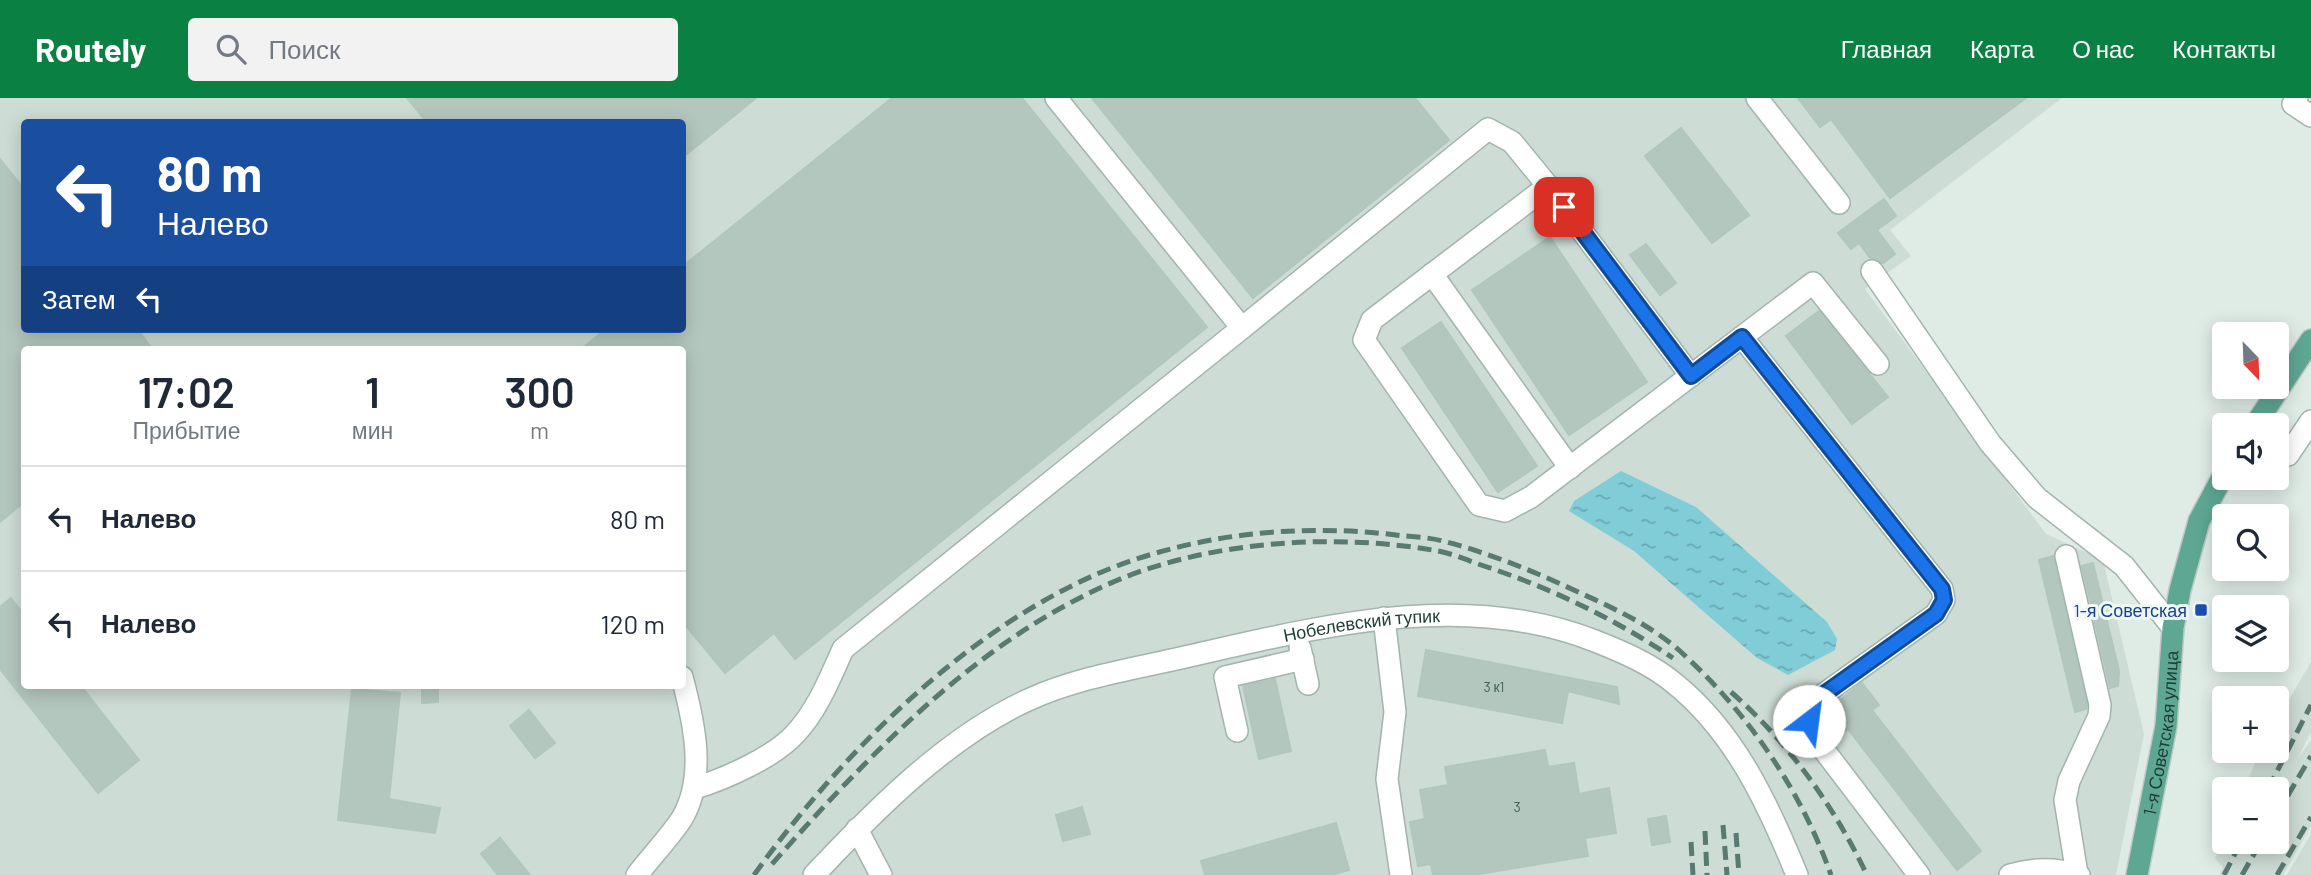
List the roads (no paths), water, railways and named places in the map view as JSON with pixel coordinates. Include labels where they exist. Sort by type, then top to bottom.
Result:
[{"type":"main road","points":[[2264,413],[2308,351]]},
{"type":"main road","name":"1-я Советская улица","points":[[2137,875],[2171,694],[2173,628],[2188,551],[2199,521],[2215,490]]},
{"type":"street","points":[[1056,98],[1242,328]]},
{"type":"street","points":[[1757,98],[1839,203]]},
{"type":"street","points":[[2297,98],[2293,104],[2311,116]]},
{"type":"street","points":[[695,788],[727,778],[794,735],[823,694],[843,649],[1488,129],[1512,142],[1691,376]]},
{"type":"street","points":[[1548,186],[1372,320],[1364,340],[1479,505],[1505,511],[1531,497],[1813,283],[1878,363]]},
{"type":"street","points":[[1872,271],[1990,443],[2037,498],[2124,566],[2173,628]]},
{"type":"street","points":[[1432,274],[1507,396],[1570,468]]},
{"type":"street","points":[[1742,337],[1942,589],[1944,600],[1936,614],[1810,704],[1809,721],[1824,750],[1919,875]]},
{"type":"street","points":[[2289,454],[2311,421]]},
{"type":"street","points":[[2010,875],[2041,869],[2078,875],[2065,800],[2069,781],[2099,716],[2100,705],[2066,556]]},
{"type":"street","name":"Нобелевский тупик","points":[[814,875],[857,829],[953,746],[1027,701],[1078,681],[1297,635],[1384,618],[1462,614],[1514,618],[1567,630],[1627,653],[1674,682],[1739,755],[1770,810],[1797,875]]},
{"type":"street","points":[[1384,618],[1395,712],[1387,779],[1401,875]]},
{"type":"street","points":[[1297,635],[1308,684]]},
{"type":"street","points":[[1237,731],[1225,677],[1303,659]]},
{"type":"street","points":[[637,875],[681,819],[695,788],[696,750],[684,689]]},
{"type":"street","points":[[857,829],[881,875]]},
{"type":"water","points":[[1621,471],[1696,507],[1827,622],[1837,639],[1835,650],[1788,675],[1757,658],[1634,551],[1569,511],[1574,501]]},
{"type":"railway","points":[[754,875],[824,786],[907,702],[998,629],[1047,599],[1097,574],[1169,549],[1244,535],[1320,530],[1425,538],[1460,546],[1511,563],[1560,584],[1657,633],[1705,676],[1770,754],[1804,813],[1831,875]]},
{"type":"railway","points":[[772,864],[883,745],[965,673],[1054,612],[1140,571],[1181,559],[1223,550],[1311,542],[1355,542],[1438,551],[1558,594],[1628,630],[1673,658]]},
{"type":"railway","points":[[1731,692],[1772,732],[1808,776],[1840,824],[1867,875]]},
{"type":"railway","points":[[2274,777],[2311,705]]},
{"type":"railway","points":[[2289,794],[2311,756]]},
{"type":"railway","points":[[2277,875],[2311,817]]},
{"type":"railway","points":[[1723,825],[1727,875]]},
{"type":"railway","points":[[1705,831],[1707,875]]},
{"type":"railway","points":[[1736,833],[1739,875]]},
{"type":"railway","points":[[1691,842],[1693,875]]},
{"type":"railway","points":[[2224,875],[2235,854]]},
{"type":"railway","points":[[2242,875],[2254,854]]},
{"type":"place","name":"1-я Советская","points":[[2201,610]]}]
